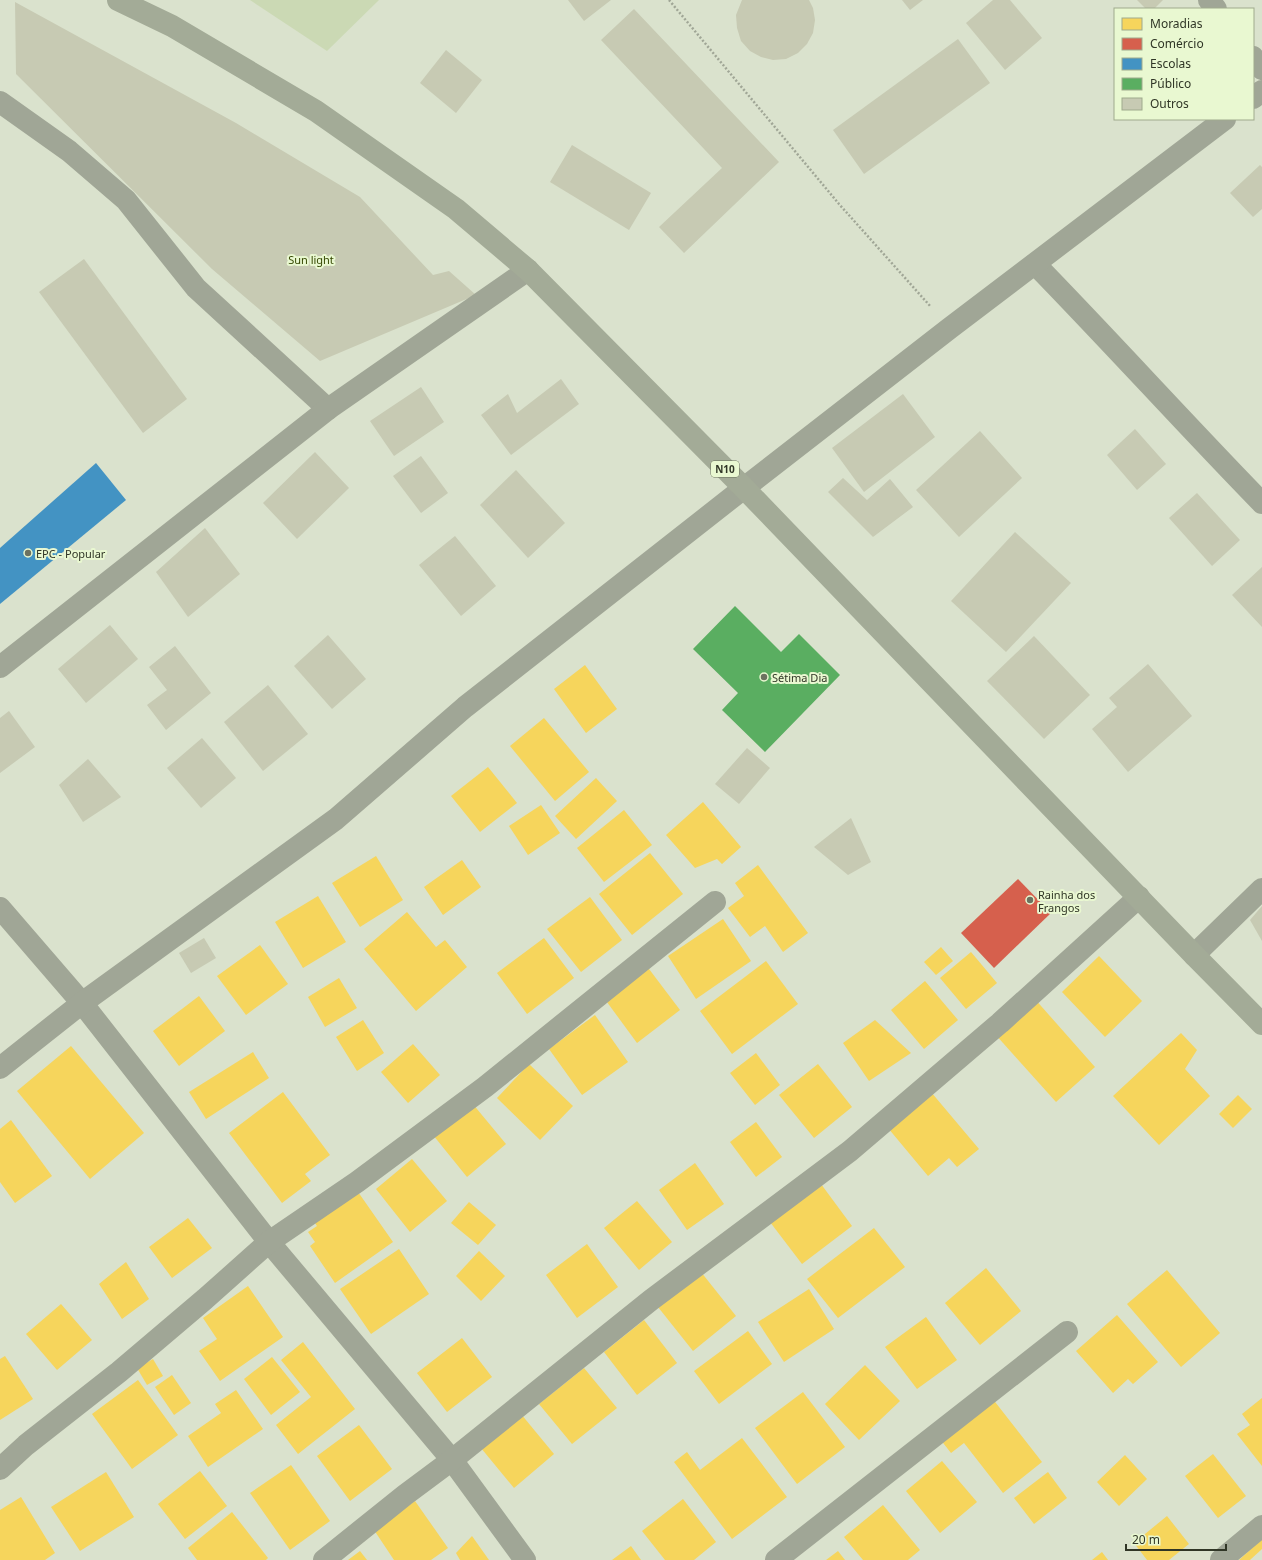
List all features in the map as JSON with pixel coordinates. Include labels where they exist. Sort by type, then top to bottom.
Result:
[{"type":"main road","name":"N10","points":[[118,0],[172,26],[316,111],[456,209],[528,270],[744,488],[1262,1024]]},
{"type":"street","points":[[1209,0],[1215,8]]},
{"type":"street","points":[[1254,58],[1262,69]]},
{"type":"street","points":[[1254,97],[1262,91]]},
{"type":"street","points":[[0,102],[69,151],[126,200],[196,288],[328,409]]},
{"type":"street","points":[[0,1068],[82,1003],[336,819],[465,707],[950,328],[1224,120]]},
{"type":"street","points":[[1035,264],[1262,503]]},
{"type":"street","points":[[0,667],[328,409],[528,270]]},
{"type":"street","points":[[1194,955],[1262,890]]},
{"type":"street","points":[[324,1560],[404,1495],[452,1460],[651,1300],[850,1151],[1000,1023],[1139,897]]},
{"type":"street","points":[[0,1469],[26,1445],[119,1372],[269,1242],[357,1182],[486,1087],[715,902]]},
{"type":"street","points":[[0,908],[82,1003],[269,1242],[452,1460],[525,1560]]},
{"type":"street","points":[[776,1560],[1067,1332]]},
{"type":"street","points":[[1221,1560],[1262,1526]]},
{"type":"path","points":[[669,0],[839,204],[950,328]]},
{"type":"green space","points":[[250,0],[379,0],[327,51]]},
{"type":"building: Moradias","points":[[585,665],[617,709],[586,733],[554,689]]},
{"type":"building: Moradias","points":[[544,718],[589,772],[555,801],[510,746]]},
{"type":"building: Moradias","points":[[488,767],[517,803],[480,832],[451,796]]},
{"type":"building: Moradias","points":[[596,778],[617,801],[576,839],[555,816]]},
{"type":"building: Moradias","points":[[703,802],[741,847],[722,864],[717,859],[695,868],[666,835]]},
{"type":"building: Moradias","points":[[541,805],[560,833],[528,855],[509,826]]},
{"type":"building: Moradias","points":[[624,810],[652,845],[604,882],[577,848]]},
{"type":"building: Moradias","points":[[650,853],[683,894],[632,935],[599,894]]},
{"type":"building: Moradias","points":[[376,856],[403,900],[360,927],[332,883]]},
{"type":"building: Moradias","points":[[462,860],[481,887],[443,915],[424,887]]},
{"type":"building: Moradias","points":[[758,865],[808,933],[783,952],[765,926],[750,937],[728,908],[744,896],[735,883]]},
{"type":"building: Moradias","points":[[318,896],[346,942],[303,968],[275,922]]},
{"type":"building: Moradias","points":[[590,897],[622,940],[581,972],[547,929]]},
{"type":"building: Moradias","points":[[407,912],[436,947],[445,940],[467,967],[416,1011],[364,949]]},
{"type":"building: Moradias","points":[[723,919],[751,961],[696,999],[668,956]]},
{"type":"building: Moradias","points":[[544,938],[574,978],[527,1014],[497,973]]},
{"type":"building: Moradias","points":[[260,945],[288,984],[246,1015],[217,976]]},
{"type":"building: Moradias","points":[[941,947],[953,961],[936,975],[924,962]]},
{"type":"building: Moradias","points":[[971,952],[997,983],[966,1009],[940,978]]},
{"type":"building: Moradias","points":[[1099,956],[1142,1001],[1105,1037],[1062,992]]},
{"type":"building: Moradias","points":[[766,961],[798,1004],[732,1054],[700,1011]]},
{"type":"building: Moradias","points":[[646,965],[680,1010],[637,1043],[604,998]]},
{"type":"building: Moradias","points":[[339,978],[357,1008],[325,1027],[308,997]]},
{"type":"building: Moradias","points":[[925,981],[958,1020],[924,1049],[891,1010]]},
{"type":"building: Moradias","points":[[199,996],[225,1031],[179,1066],[153,1031]]},
{"type":"building: Moradias","points":[[1034,998],[1095,1067],[1056,1102],[995,1034]]},
{"type":"building: Moradias","points":[[595,1015],[628,1062],[582,1095],[549,1049]]},
{"type":"building: Moradias","points":[[363,1020],[384,1053],[357,1071],[336,1037]]},
{"type":"building: Moradias","points":[[875,1020],[911,1053],[869,1081],[843,1043]]},
{"type":"building: Moradias","points":[[1181,1033],[1197,1050],[1185,1069],[1210,1096],[1159,1145],[1113,1096]]},
{"type":"building: Moradias","points":[[413,1044],[440,1075],[408,1103],[381,1072]]},
{"type":"building: Moradias","points":[[71,1046],[144,1133],[90,1179],[17,1091]]},
{"type":"building: Moradias","points":[[253,1052],[269,1078],[206,1119],[189,1092]]},
{"type":"building: Moradias","points":[[756,1053],[780,1085],[755,1105],[730,1073]]},
{"type":"building: Moradias","points":[[529,1064],[573,1106],[540,1140],[497,1098]]},
{"type":"building: Moradias","points":[[818,1064],[852,1107],[814,1138],[779,1095]]},
{"type":"building: Moradias","points":[[283,1092],[330,1155],[305,1174],[311,1181],[282,1203],[229,1133]]},
{"type":"building: Moradias","points":[[931,1092],[979,1149],[957,1167],[949,1158],[928,1176],[888,1128]]},
{"type":"building: Moradias","points":[[1238,1095],[1252,1109],[1233,1128],[1219,1114]]},
{"type":"building: Moradias","points":[[472,1103],[506,1144],[467,1177],[433,1135]]},
{"type":"building: Moradias","points":[[11,1120],[52,1176],[15,1203],[0,1182],[0,1129]]},
{"type":"building: Moradias","points":[[756,1122],[782,1157],[756,1177],[730,1142]]},
{"type":"building: Moradias","points":[[412,1159],[447,1201],[410,1232],[376,1189]]},
{"type":"building: Moradias","points":[[695,1163],[724,1204],[687,1230],[659,1190]]},
{"type":"building: Moradias","points":[[821,1184],[852,1226],[802,1264],[770,1222]]},
{"type":"building: Moradias","points":[[356,1189],[393,1242],[335,1283],[310,1246],[315,1242],[308,1232],[317,1226],[313,1220]]},
{"type":"building: Moradias","points":[[637,1201],[672,1242],[639,1270],[604,1228]]},
{"type":"building: Moradias","points":[[469,1202],[496,1225],[478,1245],[451,1223]]},
{"type":"building: Moradias","points":[[188,1218],[212,1248],[172,1278],[149,1247]]},
{"type":"building: Moradias","points":[[874,1228],[905,1267],[838,1318],[807,1279]]},
{"type":"building: Moradias","points":[[587,1244],[618,1287],[577,1318],[546,1275]]},
{"type":"building: Moradias","points":[[399,1249],[429,1294],[371,1334],[340,1289]]},
{"type":"building: Moradias","points":[[479,1251],[505,1276],[481,1301],[456,1276]]},
{"type":"building: Moradias","points":[[126,1262],[149,1299],[122,1319],[99,1284]]},
{"type":"building: Moradias","points":[[986,1268],[1021,1311],[980,1345],[945,1303]]},
{"type":"building: Moradias","points":[[1167,1270],[1220,1333],[1181,1367],[1127,1304]]},
{"type":"building: Moradias","points":[[701,1272],[736,1316],[693,1351],[658,1307]]},
{"type":"building: Moradias","points":[[248,1286],[283,1337],[220,1381],[199,1351],[217,1339],[203,1318]]},
{"type":"building: Moradias","points":[[809,1289],[834,1329],[784,1362],[758,1322]]},
{"type":"building: Moradias","points":[[61,1304],[92,1340],[57,1370],[26,1334]]},
{"type":"building: Moradias","points":[[1117,1315],[1158,1362],[1133,1384],[1128,1379],[1113,1393],[1076,1351]]},
{"type":"building: Moradias","points":[[926,1317],[957,1360],[917,1389],[885,1347]]},
{"type":"building: Moradias","points":[[644,1320],[677,1363],[637,1395],[604,1352]]},
{"type":"building: Moradias","points":[[748,1331],[772,1364],[719,1404],[694,1371]]},
{"type":"building: Moradias","points":[[462,1338],[492,1377],[447,1412],[417,1373]]},
{"type":"building: Moradias","points":[[303,1342],[355,1409],[298,1454],[276,1425],[311,1397],[281,1360]]},
{"type":"building: Moradias","points":[[5,1356],[33,1399],[0,1420],[0,1359]]},
{"type":"building: Moradias","points":[[272,1357],[300,1392],[271,1415],[244,1379]]},
{"type":"building: Moradias","points":[[153,1359],[163,1376],[147,1385],[137,1368]]},
{"type":"building: Moradias","points":[[865,1365],[900,1401],[859,1440],[825,1404]]},
{"type":"building: Moradias","points":[[584,1368],[617,1408],[572,1444],[539,1404]]},
{"type":"building: Moradias","points":[[172,1375],[191,1403],[174,1415],[155,1387]]},
{"type":"building: Moradias","points":[[138,1380],[178,1435],[132,1469],[92,1414]]},
{"type":"building: Moradias","points":[[236,1390],[263,1429],[208,1467],[188,1436],[221,1413],[215,1404]]},
{"type":"building: Moradias","points":[[803,1392],[845,1447],[797,1484],[755,1428]]},
{"type":"building: Moradias","points":[[992,1398],[1042,1462],[1003,1493],[964,1443],[951,1453],[940,1439]]},
{"type":"building: Moradias","points":[[1262,1398],[1262,1466],[1237,1434],[1250,1425],[1242,1414]]},
{"type":"building: Moradias","points":[[521,1414],[554,1454],[514,1488],[481,1448]]},
{"type":"building: Moradias","points":[[359,1425],[392,1469],[350,1501],[317,1456]]},
{"type":"building: Moradias","points":[[742,1438],[787,1497],[732,1539],[674,1462],[687,1452],[700,1470]]},
{"type":"building: Moradias","points":[[1213,1454],[1246,1496],[1218,1518],[1185,1476]]},
{"type":"building: Moradias","points":[[1125,1455],[1147,1479],[1119,1506],[1097,1482]]},
{"type":"building: Moradias","points":[[942,1461],[977,1502],[940,1533],[906,1491]]},
{"type":"building: Moradias","points":[[291,1465],[330,1521],[290,1550],[250,1493]]},
{"type":"building: Moradias","points":[[200,1471],[227,1506],[185,1539],[158,1504]]},
{"type":"building: Moradias","points":[[106,1472],[134,1517],[80,1551],[51,1507]]},
{"type":"building: Moradias","points":[[1048,1472],[1067,1498],[1034,1524],[1014,1498]]},
{"type":"building: Moradias","points":[[21,1497],[55,1553],[45,1560],[0,1560],[0,1510]]},
{"type":"building: Moradias","points":[[683,1499],[716,1542],[694,1560],[665,1560],[642,1531]]},
{"type":"building: Moradias","points":[[415,1501],[448,1548],[431,1560],[394,1560],[374,1530]]},
{"type":"building: Moradias","points":[[883,1505],[920,1550],[908,1560],[863,1560],[844,1537]]},
{"type":"building: Moradias","points":[[232,1512],[268,1558],[266,1560],[197,1560],[188,1548]]},
{"type":"building: Moradias","points":[[1167,1516],[1189,1544],[1169,1560],[1147,1560],[1134,1543]]},
{"type":"building: Moradias","points":[[472,1536],[489,1560],[460,1560],[456,1553]]},
{"type":"building: Moradias","points":[[1262,1539],[1262,1549],[1250,1560],[1239,1560]]},
{"type":"building: Moradias","points":[[631,1546],[641,1560],[612,1560]]},
{"type":"building: Moradias","points":[[360,1551],[367,1560],[348,1560]]},
{"type":"building: Moradias","points":[[838,1551],[845,1560],[826,1560]]},
{"type":"building: Moradias","points":[[1102,1552],[1108,1560],[1092,1560]]},
{"type":"building: Comércio","points":[[1018,879],[1051,913],[994,968],[961,933]]},
{"type":"building: Escolas","points":[[96,463],[126,500],[0,604],[0,548]]},
{"type":"building: Público","points":[[735,606],[781,652],[799,634],[840,675],[765,752],[722,710],[738,693],[693,649]]},
{"type":"building: Outros","points":[[568,0],[611,0],[584,21]]},
{"type":"building: Outros","points":[[742,0],[809,0],[813,8],[815,20],[813,33],[807,44],[798,53],[786,59],[773,60],[761,57],[750,51],[741,41],[737,28],[736,15]]},
{"type":"building: Outros","points":[[902,0],[923,0],[910,10]]},
{"type":"building: Outros","points":[[993,0],[1010,0],[1042,38],[1005,70],[966,23]]},
{"type":"building: Outros","points":[[1137,0],[1163,0],[1155,8],[1145,8]]},
{"type":"building: Outros","name":"Sun light","points":[[15,2],[236,123],[360,197],[433,275],[449,271],[476,295],[320,361],[212,269],[16,74]]},
{"type":"building: Outros","points":[[634,9],[779,162],[684,253],[659,227],[722,168],[601,40]]},
{"type":"building: Outros","points":[[958,39],[990,83],[864,174],[833,130]]},
{"type":"building: Outros","points":[[446,50],[482,80],[456,113],[420,83]]},
{"type":"building: Outros","points":[[572,145],[651,193],[629,230],[550,182]]},
{"type":"building: Outros","points":[[1260,165],[1262,167],[1262,209],[1253,217],[1230,193]]},
{"type":"building: Outros","points":[[84,259],[187,399],[143,433],[39,292]]},
{"type":"building: Outros","points":[[561,379],[579,404],[511,455],[481,415],[508,394],[517,413]]},
{"type":"building: Outros","points":[[421,387],[444,422],[394,456],[370,421]]},
{"type":"building: Outros","points":[[903,394],[935,437],[864,492],[832,448]]},
{"type":"building: Outros","points":[[1135,429],[1166,464],[1137,490],[1107,455]]},
{"type":"building: Outros","points":[[980,431],[1022,478],[959,537],[916,490]]},
{"type":"building: Outros","points":[[315,452],[349,488],[297,539],[263,503]]},
{"type":"building: Outros","points":[[421,456],[448,493],[421,513],[393,476]]},
{"type":"building: Outros","points":[[516,470],[565,523],[528,558],[480,505]]},
{"type":"building: Outros","points":[[843,478],[867,500],[890,479],[913,507],[873,537],[828,492]]},
{"type":"building: Outros","points":[[1197,493],[1240,540],[1212,566],[1169,518]]},
{"type":"building: Outros","points":[[205,528],[240,574],[188,617],[156,572]]},
{"type":"building: Outros","points":[[1015,532],[1071,583],[1006,652],[951,601]]},
{"type":"building: Outros","points":[[455,536],[496,586],[461,616],[419,565]]},
{"type":"building: Outros","points":[[1262,567],[1262,627],[1232,595]]},
{"type":"building: Outros","points":[[110,625],[138,659],[86,703],[58,669]]},
{"type":"building: Outros","points":[[328,635],[366,679],[332,709],[294,666]]},
{"type":"building: Outros","points":[[1034,636],[1090,695],[1044,739],[987,681]]},
{"type":"building: Outros","points":[[175,646],[211,693],[166,730],[147,705],[167,690],[149,667]]},
{"type":"building: Outros","points":[[1148,664],[1192,716],[1128,772],[1092,729],[1117,707],[1109,698]]},
{"type":"building: Outros","points":[[268,685],[308,734],[263,771],[224,722]]},
{"type":"building: Outros","points":[[9,711],[35,747],[0,773],[0,718]]},
{"type":"building: Outros","points":[[202,738],[236,778],[201,808],[167,768]]},
{"type":"building: Outros","points":[[747,748],[770,768],[739,804],[715,784]]},
{"type":"building: Outros","points":[[88,759],[121,797],[83,822],[59,785]]},
{"type":"building: Outros","points":[[851,818],[871,862],[848,875],[814,847]]},
{"type":"building: Outros","points":[[1262,906],[1262,941],[1250,920]]},
{"type":"building: Outros","points":[[204,938],[216,958],[191,973],[179,953]]},
{"type":"place","name":"EPC - Popular","points":[[28,553]]},
{"type":"place","name":"Sétima Dia","points":[[764,677]]},
{"type":"place","name":"Rainha dos Frangos","points":[[1030,900]]}]
